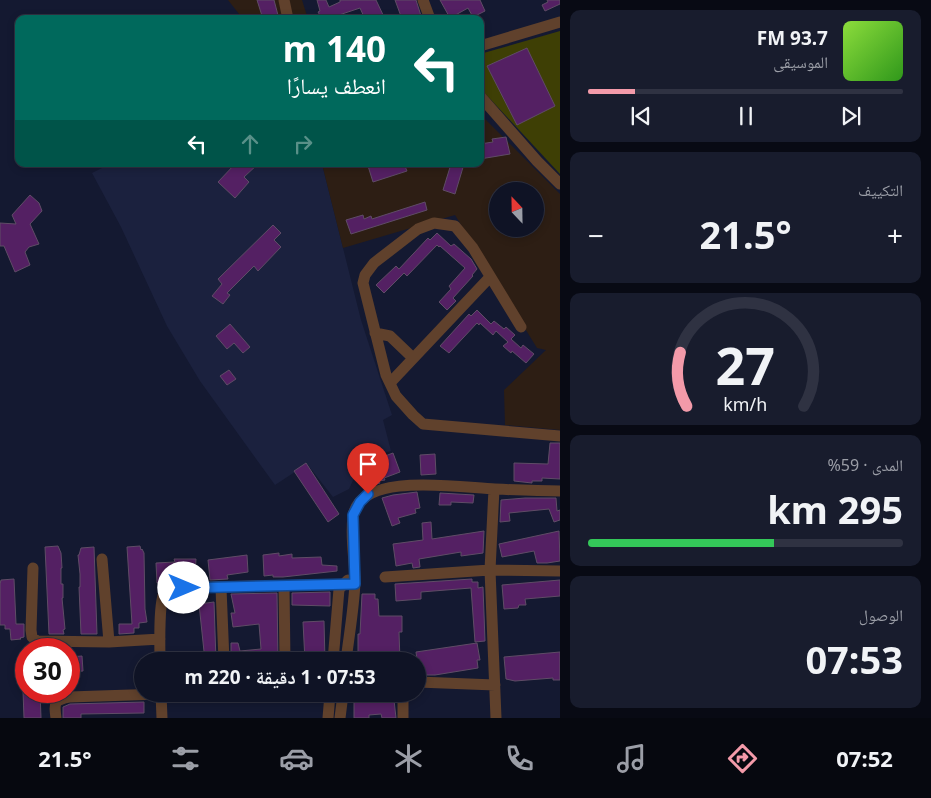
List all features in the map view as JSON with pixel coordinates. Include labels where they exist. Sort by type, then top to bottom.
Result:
[{"type":"street","points":[[284,0],[287,15]]},
{"type":"street","points":[[423,0],[429,15]]},
{"type":"street","points":[[484,45],[560,22]]},
{"type":"street","points":[[484,101],[537,161],[560,184]]},
{"type":"street","points":[[520,326],[473,248],[455,226],[434,223],[418,230],[374,262],[365,275],[363,283],[386,375],[396,396],[413,416],[423,424],[560,436]]},
{"type":"street","points":[[390,382],[490,277]]},
{"type":"street","points":[[375,333],[390,336],[412,358]]},
{"type":"street","points":[[347,652],[353,515],[360,502],[368,494],[379,489],[420,484],[560,491]]},
{"type":"street","points":[[494,489],[490,570],[496,718]]},
{"type":"street","points":[[102,559],[109,642]]},
{"type":"street","points":[[33,568],[31,630],[32,637],[37,642],[109,642],[160,639]]},
{"type":"street","points":[[385,577],[490,570],[560,571]]},
{"type":"street","points":[[160,652],[163,596],[166,588],[284,586],[351,581]]},
{"type":"street","points":[[334,652],[339,589],[351,581]]},
{"type":"street","points":[[284,586],[285,652]]},
{"type":"street","points":[[221,588],[224,652]]},
{"type":"street","points":[[426,682],[496,684]]},
{"type":"street","points":[[56,718],[55,706],[56,702],[60,699],[134,695]]},
{"type":"street","points":[[161,702],[162,718]]},
{"type":"street","points":[[328,718],[329,702]]},
{"type":"street","points":[[340,718],[342,702]]},
{"type":"street","points":[[403,702],[403,718]]},
{"type":"shaded area","points":[[228,0],[302,0],[307,15],[240,15]]},
{"type":"shaded area","points":[[560,31],[560,174],[484,92],[484,53]]},
{"type":"shaded area","points":[[484,118],[560,194],[560,430],[505,425],[504,390],[546,350],[537,348],[455,215],[343,248],[323,167],[484,167]]},
{"type":"shaded area","points":[[104,167],[323,167],[361,320],[392,415],[383,420],[391,451],[363,459],[349,489],[333,497],[307,464],[275,485],[200,381],[167,326],[121,227],[92,173]]},
{"type":"building","points":[[257,0],[274,0],[278,15],[262,15]]},
{"type":"building","points":[[317,0],[326,0],[329,7],[340,2],[340,0],[376,0],[383,15],[363,15],[360,8],[339,15],[320,15],[318,12],[320,11]]},
{"type":"building","points":[[395,0],[416,0],[421,15],[401,15]]},
{"type":"building","points":[[440,0],[480,0],[485,11],[472,15],[468,8],[455,15],[448,15]]},
{"type":"building","points":[[547,0],[560,0],[560,4],[545,11],[542,5],[548,2]]},
{"type":"building","points":[[527,48],[555,106],[517,125],[487,66]]},
{"type":"building","points":[[506,137],[510,154],[484,158],[484,143],[493,142],[492,139]]},
{"type":"building","points":[[232,167],[255,167],[244,177],[249,182],[235,198],[218,182]]},
{"type":"building","points":[[368,167],[405,167],[407,171],[373,182]]},
{"type":"building","points":[[450,167],[463,167],[455,194],[443,190]]},
{"type":"building","points":[[30,195],[39,203],[42,211],[30,224],[39,244],[29,247],[25,252],[30,265],[15,272],[4,246],[0,246],[0,223],[16,224],[12,215]]},
{"type":"building","points":[[425,202],[427,210],[351,234],[346,220],[363,215],[364,219],[371,216],[372,219]]},
{"type":"building","points":[[273,225],[281,233],[274,240],[281,247],[258,271],[254,266],[227,293],[230,295],[223,304],[212,296],[222,284],[218,279]]},
{"type":"building","points":[[437,233],[451,246],[454,244],[471,259],[477,269],[453,298],[456,301],[447,310],[439,302],[451,289],[449,286],[465,268],[440,246],[437,245],[407,276],[404,273],[384,293],[376,285],[396,266],[399,269],[428,238],[430,240]]},
{"type":"building","points":[[477,310],[491,324],[494,321],[504,329],[506,327],[515,335],[511,339],[521,348],[523,345],[534,354],[526,363],[503,346],[508,342],[496,331],[493,335],[480,323],[479,325],[477,323],[449,353],[440,346],[469,314],[471,316]]},
{"type":"building","points":[[230,324],[250,347],[243,353],[234,343],[227,349],[216,336]]},
{"type":"building","points":[[229,370],[236,379],[227,385],[220,376]]},
{"type":"building","points":[[550,443],[560,443],[560,479],[542,478],[542,481],[532,481],[532,483],[514,481],[514,463],[548,464]]},
{"type":"building","points":[[384,453],[385,456],[393,453],[400,472],[368,487],[363,472],[373,469],[371,462],[380,459],[378,455]]},
{"type":"building","points":[[435,454],[436,474],[421,475],[420,455]]},
{"type":"building","points":[[306,463],[339,514],[328,522],[294,471]]},
{"type":"building","points":[[417,492],[420,508],[415,509],[416,513],[398,518],[400,523],[392,526],[382,498]]},
{"type":"building","points":[[440,493],[474,495],[473,503],[451,502],[451,505],[439,505]]},
{"type":"building","points":[[556,498],[557,511],[560,510],[560,520],[554,522],[549,509],[509,513],[510,521],[500,522],[501,500]]},
{"type":"building","points":[[431,522],[432,539],[484,531],[483,553],[461,556],[461,552],[419,559],[420,567],[413,568],[412,563],[396,566],[393,544],[423,540],[422,523]]},
{"type":"building","points":[[559,531],[560,561],[537,563],[534,551],[502,557],[499,544]]},
{"type":"building","points":[[58,546],[61,553],[61,584],[63,584],[62,598],[65,629],[63,630],[64,634],[49,634],[45,547]]},
{"type":"building","points":[[140,546],[144,553],[147,622],[139,623],[139,628],[134,628],[134,633],[119,634],[119,624],[132,624],[127,547]]},
{"type":"building","points":[[94,547],[97,634],[81,634],[78,555],[81,548]]},
{"type":"building","points":[[279,553],[279,556],[292,554],[292,558],[321,557],[322,565],[337,566],[337,571],[283,577],[264,576],[263,555]]},
{"type":"building","points":[[247,555],[248,572],[227,575],[228,579],[210,580],[208,560]]},
{"type":"building","points":[[174,559],[196,559],[195,576],[176,576],[176,580],[157,583],[156,563],[175,562]]},
{"type":"building","points":[[14,579],[16,624],[24,624],[24,637],[11,640],[10,629],[5,629],[5,625],[0,625],[1,580]]},
{"type":"building","points":[[472,579],[472,582],[478,582],[478,588],[483,587],[485,641],[475,642],[471,588],[421,592],[421,599],[396,601],[395,584]]},
{"type":"building","points":[[560,580],[560,596],[525,599],[526,605],[519,605],[518,608],[504,609],[502,585]]},
{"type":"building","points":[[330,592],[330,606],[292,605],[292,593]]},
{"type":"building","points":[[277,593],[278,652],[231,652],[231,643],[238,643],[240,651],[261,649],[259,624],[233,627],[231,613],[235,613],[231,594]]},
{"type":"building","points":[[362,594],[375,594],[375,599],[378,599],[379,616],[402,616],[402,632],[399,632],[400,652],[358,652],[358,634],[360,634]]},
{"type":"building","points":[[214,602],[216,652],[204,652],[199,604]]},
{"type":"building","points":[[324,621],[325,652],[305,652],[303,622]]},
{"type":"building","points":[[477,643],[480,660],[477,660],[478,668],[426,675],[426,652],[416,652]]},
{"type":"building","points":[[560,652],[560,680],[553,680],[553,678],[515,681],[506,679],[504,657]]},
{"type":"building","points":[[80,656],[82,656],[83,671],[80,671]]},
{"type":"building","points":[[144,702],[144,713],[81,714],[81,718],[63,718],[63,707],[70,704]]},
{"type":"building","points":[[354,702],[394,702],[396,718],[382,718],[381,714],[369,715],[369,718],[354,718]]},
{"type":"building","points":[[23,703],[40,703],[41,718],[24,718]]},
{"type":"route","points":[[184,588],[355,584],[353,515],[360,502],[368,494]]}]
